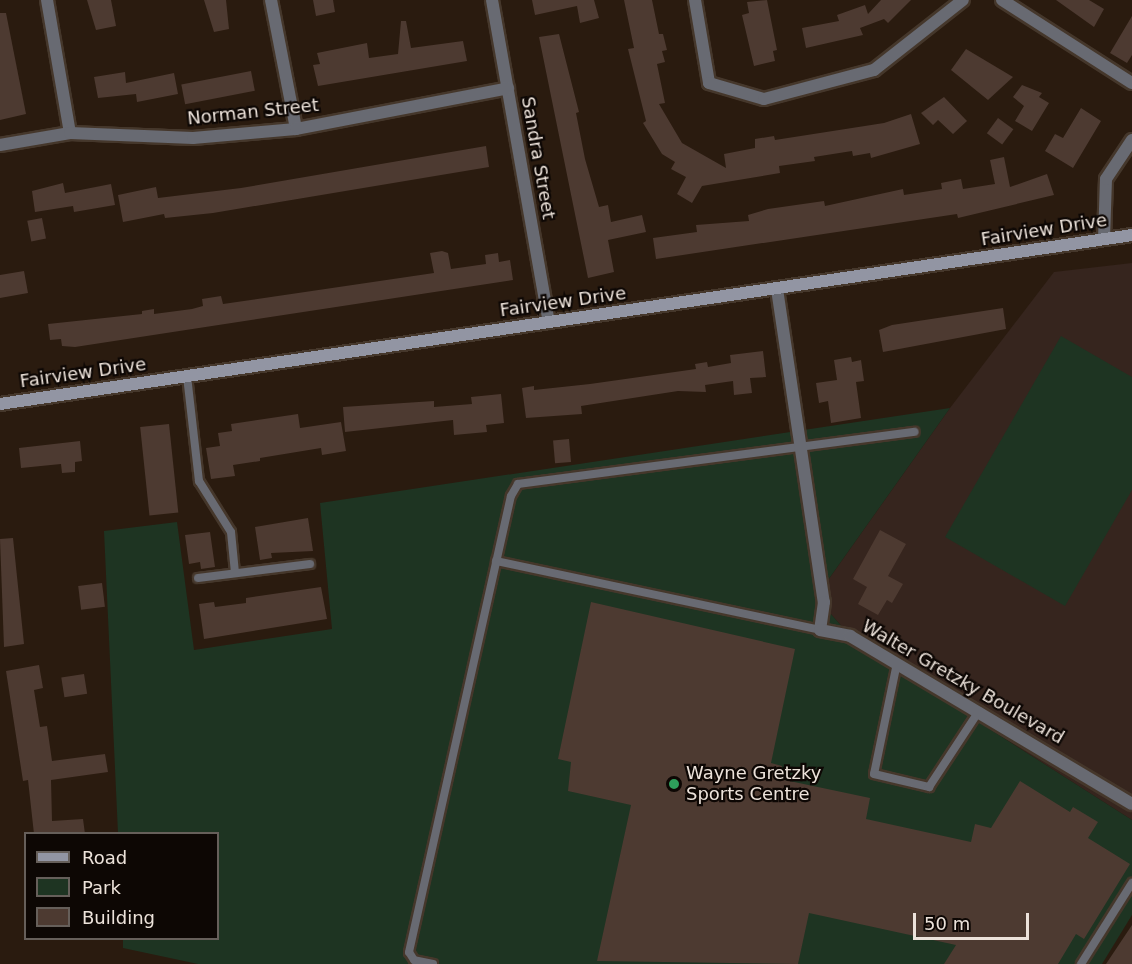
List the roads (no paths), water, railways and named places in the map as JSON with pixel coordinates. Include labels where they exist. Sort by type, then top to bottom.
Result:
[{"type":"main road","name":"Fairview Drive","points":[[0,404],[1132,235]]},
{"type":"street","points":[[47,0],[70,133]]},
{"type":"street","points":[[271,0],[296,129]]},
{"type":"street","name":"Sandra Street","points":[[492,0],[549,322]]},
{"type":"street","points":[[695,0],[709,83],[764,99],[874,70],[963,0]]},
{"type":"street","points":[[1002,0],[1132,83]]},
{"type":"street","name":"Norman Street","points":[[0,144],[70,133],[193,138],[296,129],[508,88]]},
{"type":"street","points":[[1104,239],[1106,179],[1132,140]]},
{"type":"street","points":[[777,289],[824,602],[820,630]]},
{"type":"street","name":"Walter Gretzky Boulevard","points":[[820,630],[850,636],[1132,804]]},
{"type":"lane","points":[[187,376],[199,481],[231,532],[235,573]]},
{"type":"lane","points":[[433,964],[414,960],[409,952],[511,496],[518,484],[915,432]]},
{"type":"lane","points":[[496,561],[820,630]]},
{"type":"lane","points":[[198,578],[310,564]]},
{"type":"lane","points":[[897,663],[874,774],[929,787],[979,711]]},
{"type":"lane","points":[[1081,964],[1132,883]]},
{"type":"place","name":"Wayne Gretzky Sports Centre","points":[[674,784]]}]
